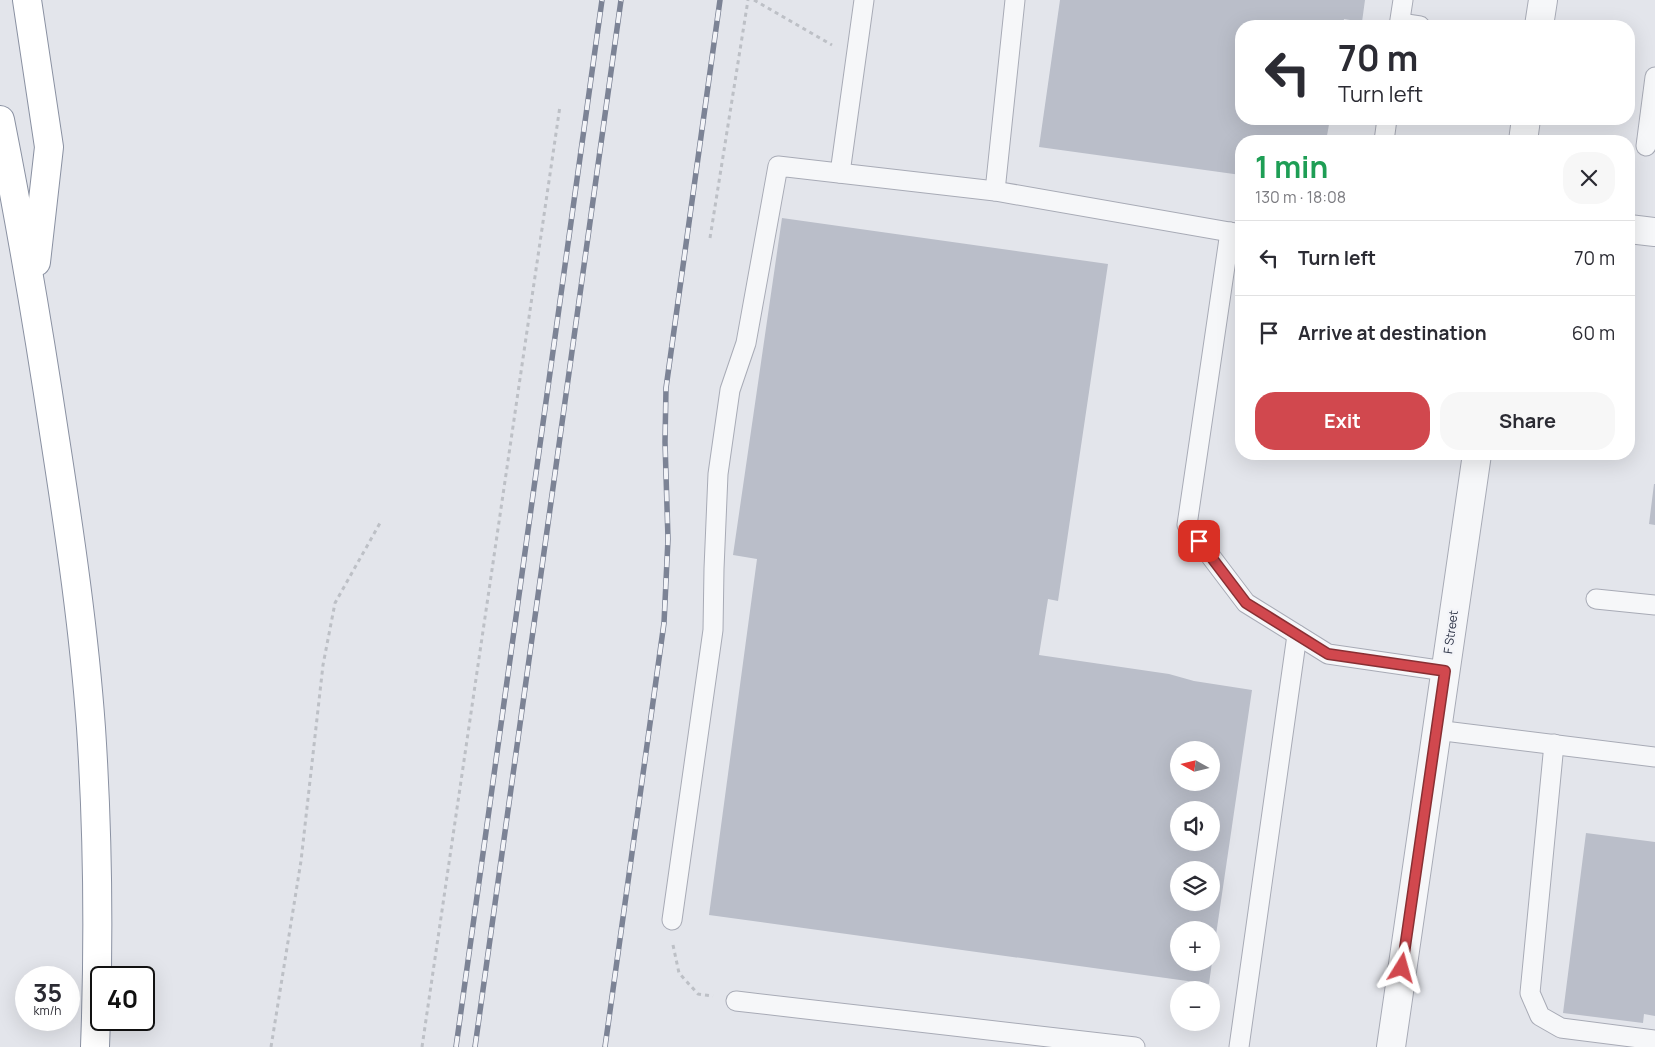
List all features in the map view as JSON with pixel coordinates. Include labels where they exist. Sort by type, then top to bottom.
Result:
[{"type":"highway","points":[[27,0],[49,147],[33,293]]},
{"type":"highway","points":[[0,120],[33,293],[77,579],[91,727],[97,852],[98,974],[95,1047]]},
{"type":"street","points":[[1540,20],[1543,0]]},
{"type":"street","points":[[1635,230],[1655,232]]},
{"type":"street","name":"F Street","points":[[1391,1047],[1476,460]]},
{"type":"lane","points":[[840,174],[864,0]]},
{"type":"lane","points":[[995,191],[1015,0]]},
{"type":"lane","points":[[1400,20],[1403,0]]},
{"type":"lane","points":[[1646,146],[1655,78]]},
{"type":"lane","points":[[672,920],[713,630],[718,474],[730,390],[746,343],[778,166],[995,191],[1235,233]]},
{"type":"lane","points":[[1235,239],[1187,525],[1246,603],[1328,654],[1445,671]]},
{"type":"lane","points":[[1596,599],[1655,605]]},
{"type":"lane","points":[[1239,1047],[1297,635]]},
{"type":"lane","points":[[1436,730],[1655,757]]},
{"type":"lane","points":[[1554,744],[1530,993],[1540,1016],[1561,1028],[1655,1040]]},
{"type":"lane","points":[[736,1000],[1135,1047]]},
{"type":"path","points":[[710,238],[748,0]]},
{"type":"path","points":[[754,0],[856,59]]},
{"type":"path","points":[[422,1047],[560,106]]},
{"type":"path","points":[[271,1047],[301,861],[323,665],[335,603],[380,523]]},
{"type":"path","points":[[672,920],[672,942],[679,973],[698,994],[736,1000]]},
{"type":"building","points":[[1060,0],[1365,0],[1362,20],[1235,20],[1235,125],[1329,125],[1327,135],[1235,135],[1235,174],[1039,147]]},
{"type":"building","points":[[782,218],[1108,264],[1058,601],[1048,599],[1039,655],[1169,674],[1194,681],[1252,690],[1220,909],[1220,861],[1170,861],[1170,911],[1220,911],[1218,921],[1170,921],[1170,971],[1211,971],[1209,981],[1187,981],[709,915],[757,559],[733,555]]},
{"type":"building","points":[[1655,484],[1655,525],[1649,524]]},
{"type":"building","points":[[1586,833],[1655,842],[1655,1016],[1644,1014],[1643,1023],[1563,1013]]},
{"type":"railway","points":[[456,1047],[602,0]]},
{"type":"railway","points":[[475,1047],[621,0]]},
{"type":"railway","points":[[605,1047],[664,623],[668,539],[665,442],[666,388],[720,0]]},
{"type":"route","points":[[1199,541],[1246,603],[1328,654],[1445,671],[1402,968]]}]
